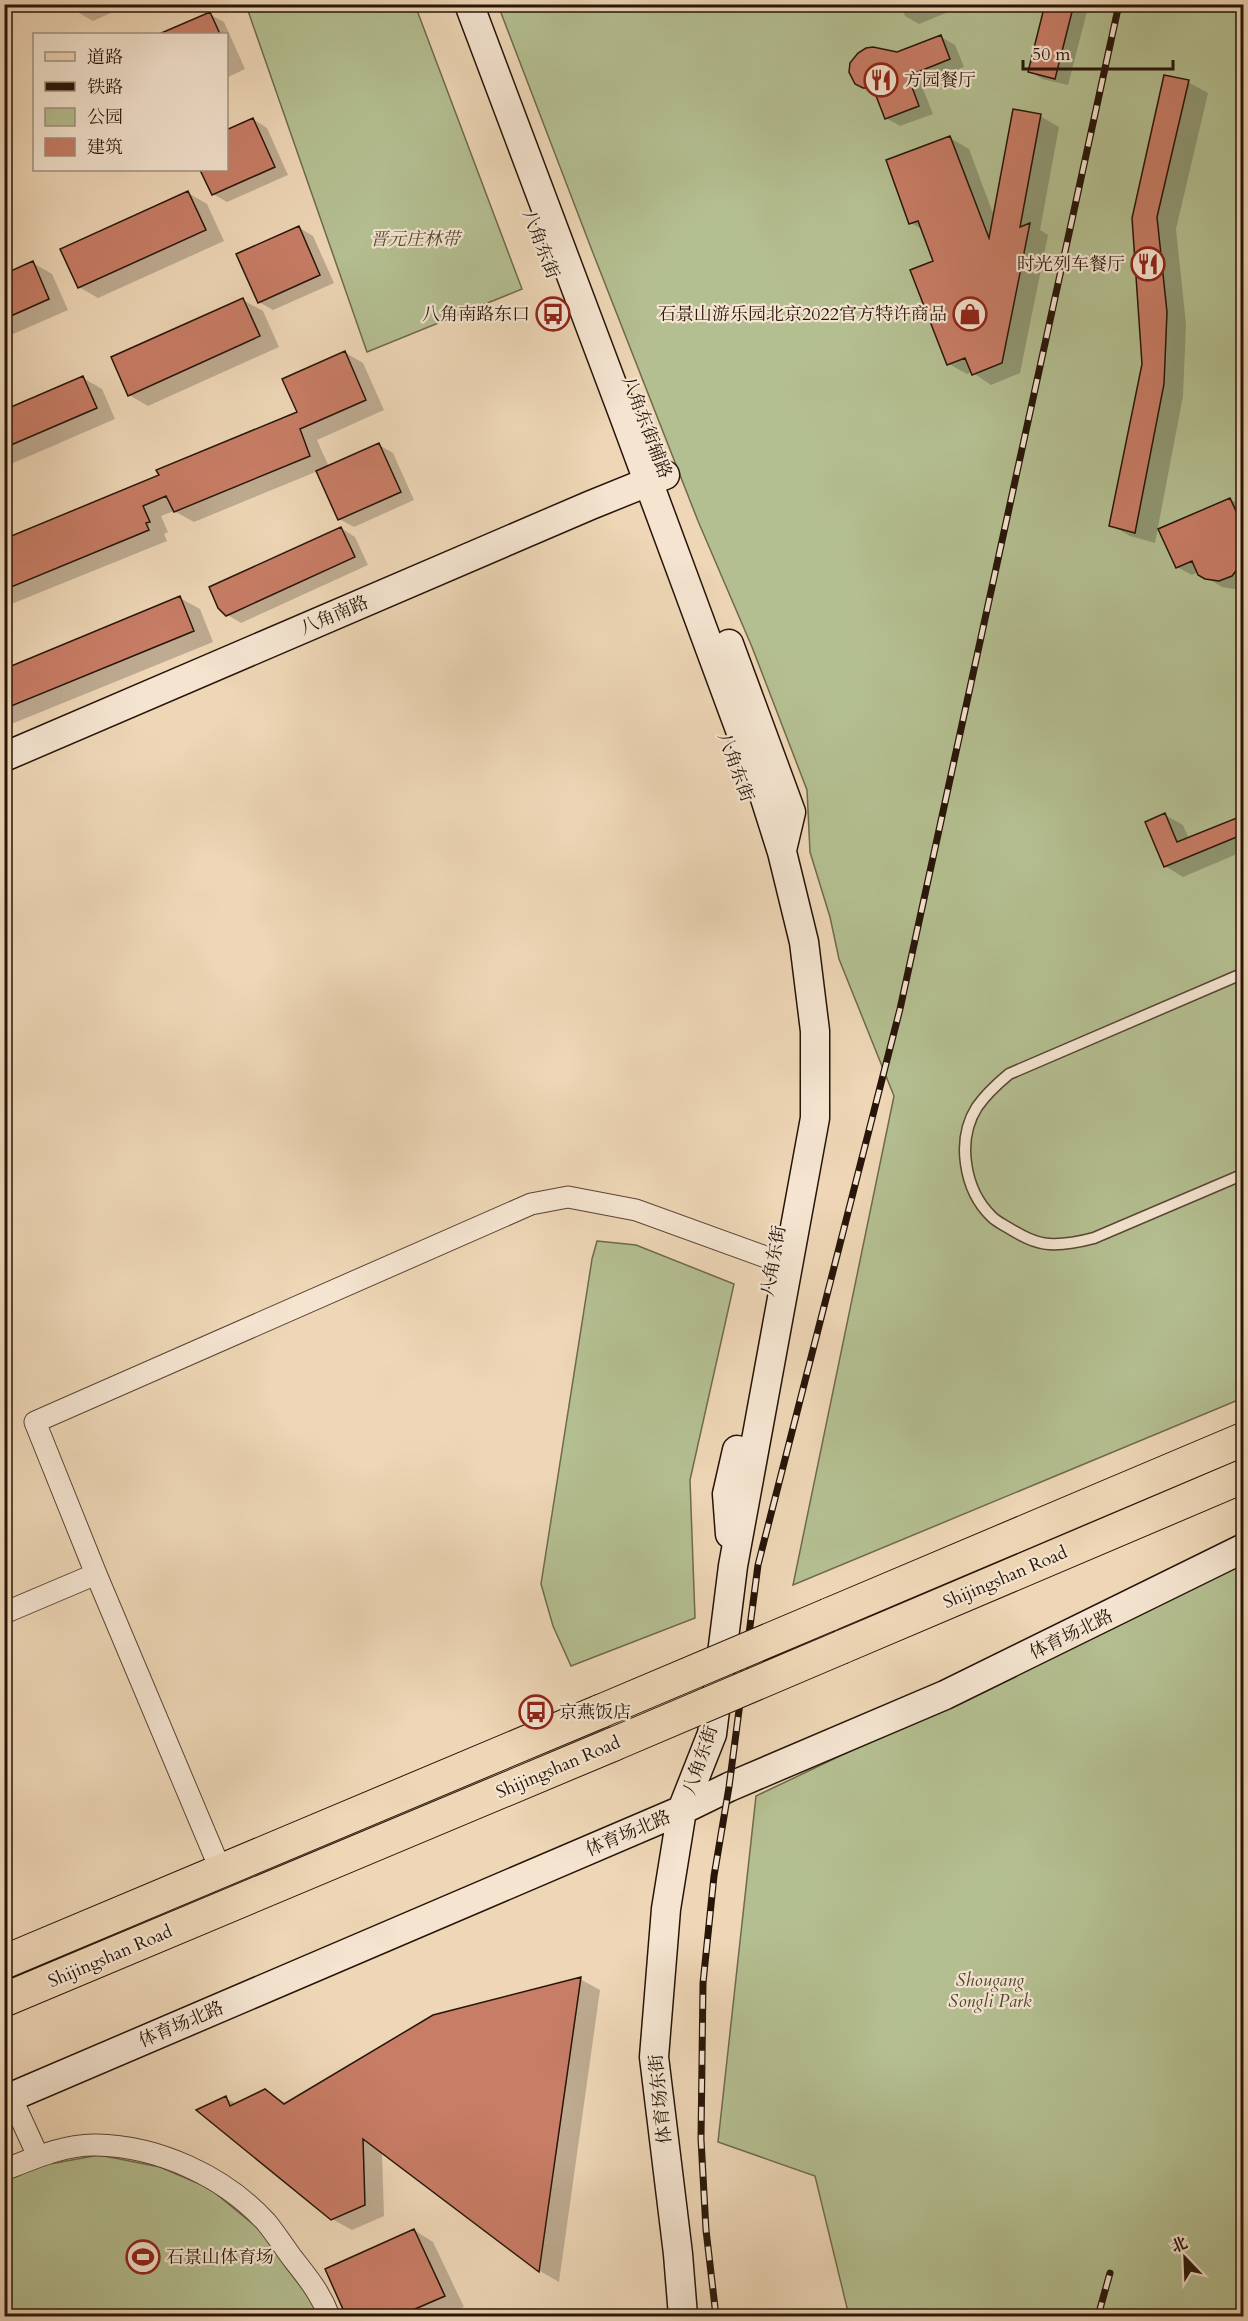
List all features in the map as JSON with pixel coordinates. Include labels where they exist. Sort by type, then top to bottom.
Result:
[{"type":"main road","name":"Shijingshan Road","points":[[4,1962],[1244,1439]]},
{"type":"main road","name":"Shijingshan Road","points":[[4,2000],[1244,1476]]},
{"type":"street","name":"八角东街","points":[[451,4],[648,482],[763,840],[783,915],[799,1032],[797,1125],[774,1260],[726,1494],[733,1566]]},
{"type":"street","name":"八角东街","points":[[469,4],[763,792],[782,852],[804,942],[814,1031],[815,1118],[733,1566],[712,1734],[682,1810]]},
{"type":"street","name":"八角东街辅路","points":[[488,4],[648,482]]},
{"type":"street","name":"八角南路","points":[[4,757],[648,482]]},
{"type":"street","points":[[221,1871],[96,1574],[35,1422],[531,1204],[568,1197],[636,1210],[774,1260]]},
{"type":"street","name":"体育场北路","points":[[8,2098],[945,1695],[1244,1548]]},
{"type":"street","points":[[4,1613],[96,1574]]},
{"type":"street","name":"体育场东街","points":[[682,1810],[666,1909],[654,2057],[678,2254],[683,2316]]},
{"type":"street","points":[[8,2098],[38,2156]]},
{"type":"street","points":[[4,2170],[38,2156],[95,2145],[139,2151],[189,2166],[231,2192],[266,2222],[322,2297],[329,2316]]},
{"type":"lane","points":[[1244,973],[1009,1074],[992,1088],[976,1109],[966,1137],[966,1166],[981,1204],[992,1218],[1024,1237],[1046,1244],[1070,1244],[1094,1238],[1244,1174]]},
{"type":"green space","name":"晋元庄林带","points":[[246,5],[415,5],[522,289],[367,352]]},
{"type":"green space","points":[[498,5],[1243,5],[1243,1398],[793,1585],[894,1096],[839,959],[830,917],[810,852],[807,790],[752,647],[698,521]]},
{"type":"green space","points":[[597,1241],[636,1245],[734,1284],[690,1480],[695,1618],[571,1666],[553,1626],[541,1584],[592,1259]]},
{"type":"green space","name":"Shougang Songli Park","points":[[1243,1564],[1243,2316],[849,2316],[815,2176],[718,2142],[756,1796]]},
{"type":"green space","name":"石景山体育场","points":[[99,2155],[160,2167],[209,2188],[259,2229],[305,2286],[320,2316],[5,2316],[4,2182],[28,2168]]},
{"type":"building","points":[[1045,4],[1074,4],[1055,79],[1028,72]]},
{"type":"building","points":[[210,12],[220,33],[161,33]]},
{"type":"building","name":"方园餐厅","points":[[941,35],[950,59],[908,76],[919,106],[885,119],[873,88],[863,88],[855,84],[849,72],[850,63],[858,53],[866,48],[873,47],[897,52]]},
{"type":"building","name":"时光列车餐厅","points":[[1164,75],[1189,80],[1157,217],[1167,312],[1164,384],[1135,533],[1109,526],[1142,364],[1132,218]]},
{"type":"building","points":[[1013,109],[1041,114],[1020,227],[1030,223],[1002,363],[972,375],[965,358],[947,365],[910,270],[933,261],[918,221],[909,224],[886,160],[950,136],[989,238]]},
{"type":"building","points":[[253,118],[275,167],[212,195],[200,171],[228,171],[228,129]]},
{"type":"building","points":[[188,191],[206,230],[78,288],[60,249]]},
{"type":"building","points":[[299,226],[320,275],[258,303],[236,254]]},
{"type":"building","points":[[33,261],[49,299],[4,319],[4,274]]},
{"type":"building","points":[[243,298],[260,336],[128,396],[111,357]]},
{"type":"building","points":[[345,351],[366,400],[300,429],[310,456],[174,512],[166,496],[143,506],[150,522],[146,523],[149,530],[4,590],[4,539],[159,475],[156,470],[297,412],[282,379]]},
{"type":"building","points":[[83,376],[97,408],[4,448],[4,410]]},
{"type":"building","points":[[379,443],[401,492],[338,520],[316,471]]},
{"type":"building","points":[[1230,498],[1244,528],[1244,539],[1240,540],[1243,557],[1239,567],[1232,576],[1219,581],[1205,579],[1198,575],[1192,561],[1176,568],[1158,529]]},
{"type":"building","points":[[341,527],[355,557],[226,616],[218,608],[209,587]]},
{"type":"building","points":[[180,596],[194,631],[4,709],[4,669]]},
{"type":"building","points":[[1165,813],[1177,842],[1244,815],[1244,834],[1164,867],[1145,822]]},
{"type":"building","points":[[581,1977],[539,2272],[363,2139],[365,2205],[331,2220],[196,2110],[226,2096],[230,2106],[265,2089],[284,2104],[433,2015]]},
{"type":"building","points":[[414,2229],[445,2296],[399,2316],[346,2316],[325,2269]]},
{"type":"railway","points":[[716,2316],[706,2230],[701,2139],[703,1983],[714,1876],[729,1787],[758,1565],[900,1009],[1119,4]]},
{"type":"railway","points":[[1098,2316],[1110,2273]]},
{"type":"place","name":"方园餐厅","points":[[881,80]]},
{"type":"place","name":"时光列车餐厅","points":[[1148,264]]},
{"type":"place","name":"八角南路东口","points":[[553,314]]},
{"type":"place","name":"石景山游乐园北京2022官方特许商品","points":[[970,314]]},
{"type":"place","name":"京燕饭店","points":[[536,1712]]},
{"type":"place","name":"石景山体育场","points":[[143,2257]]}]
